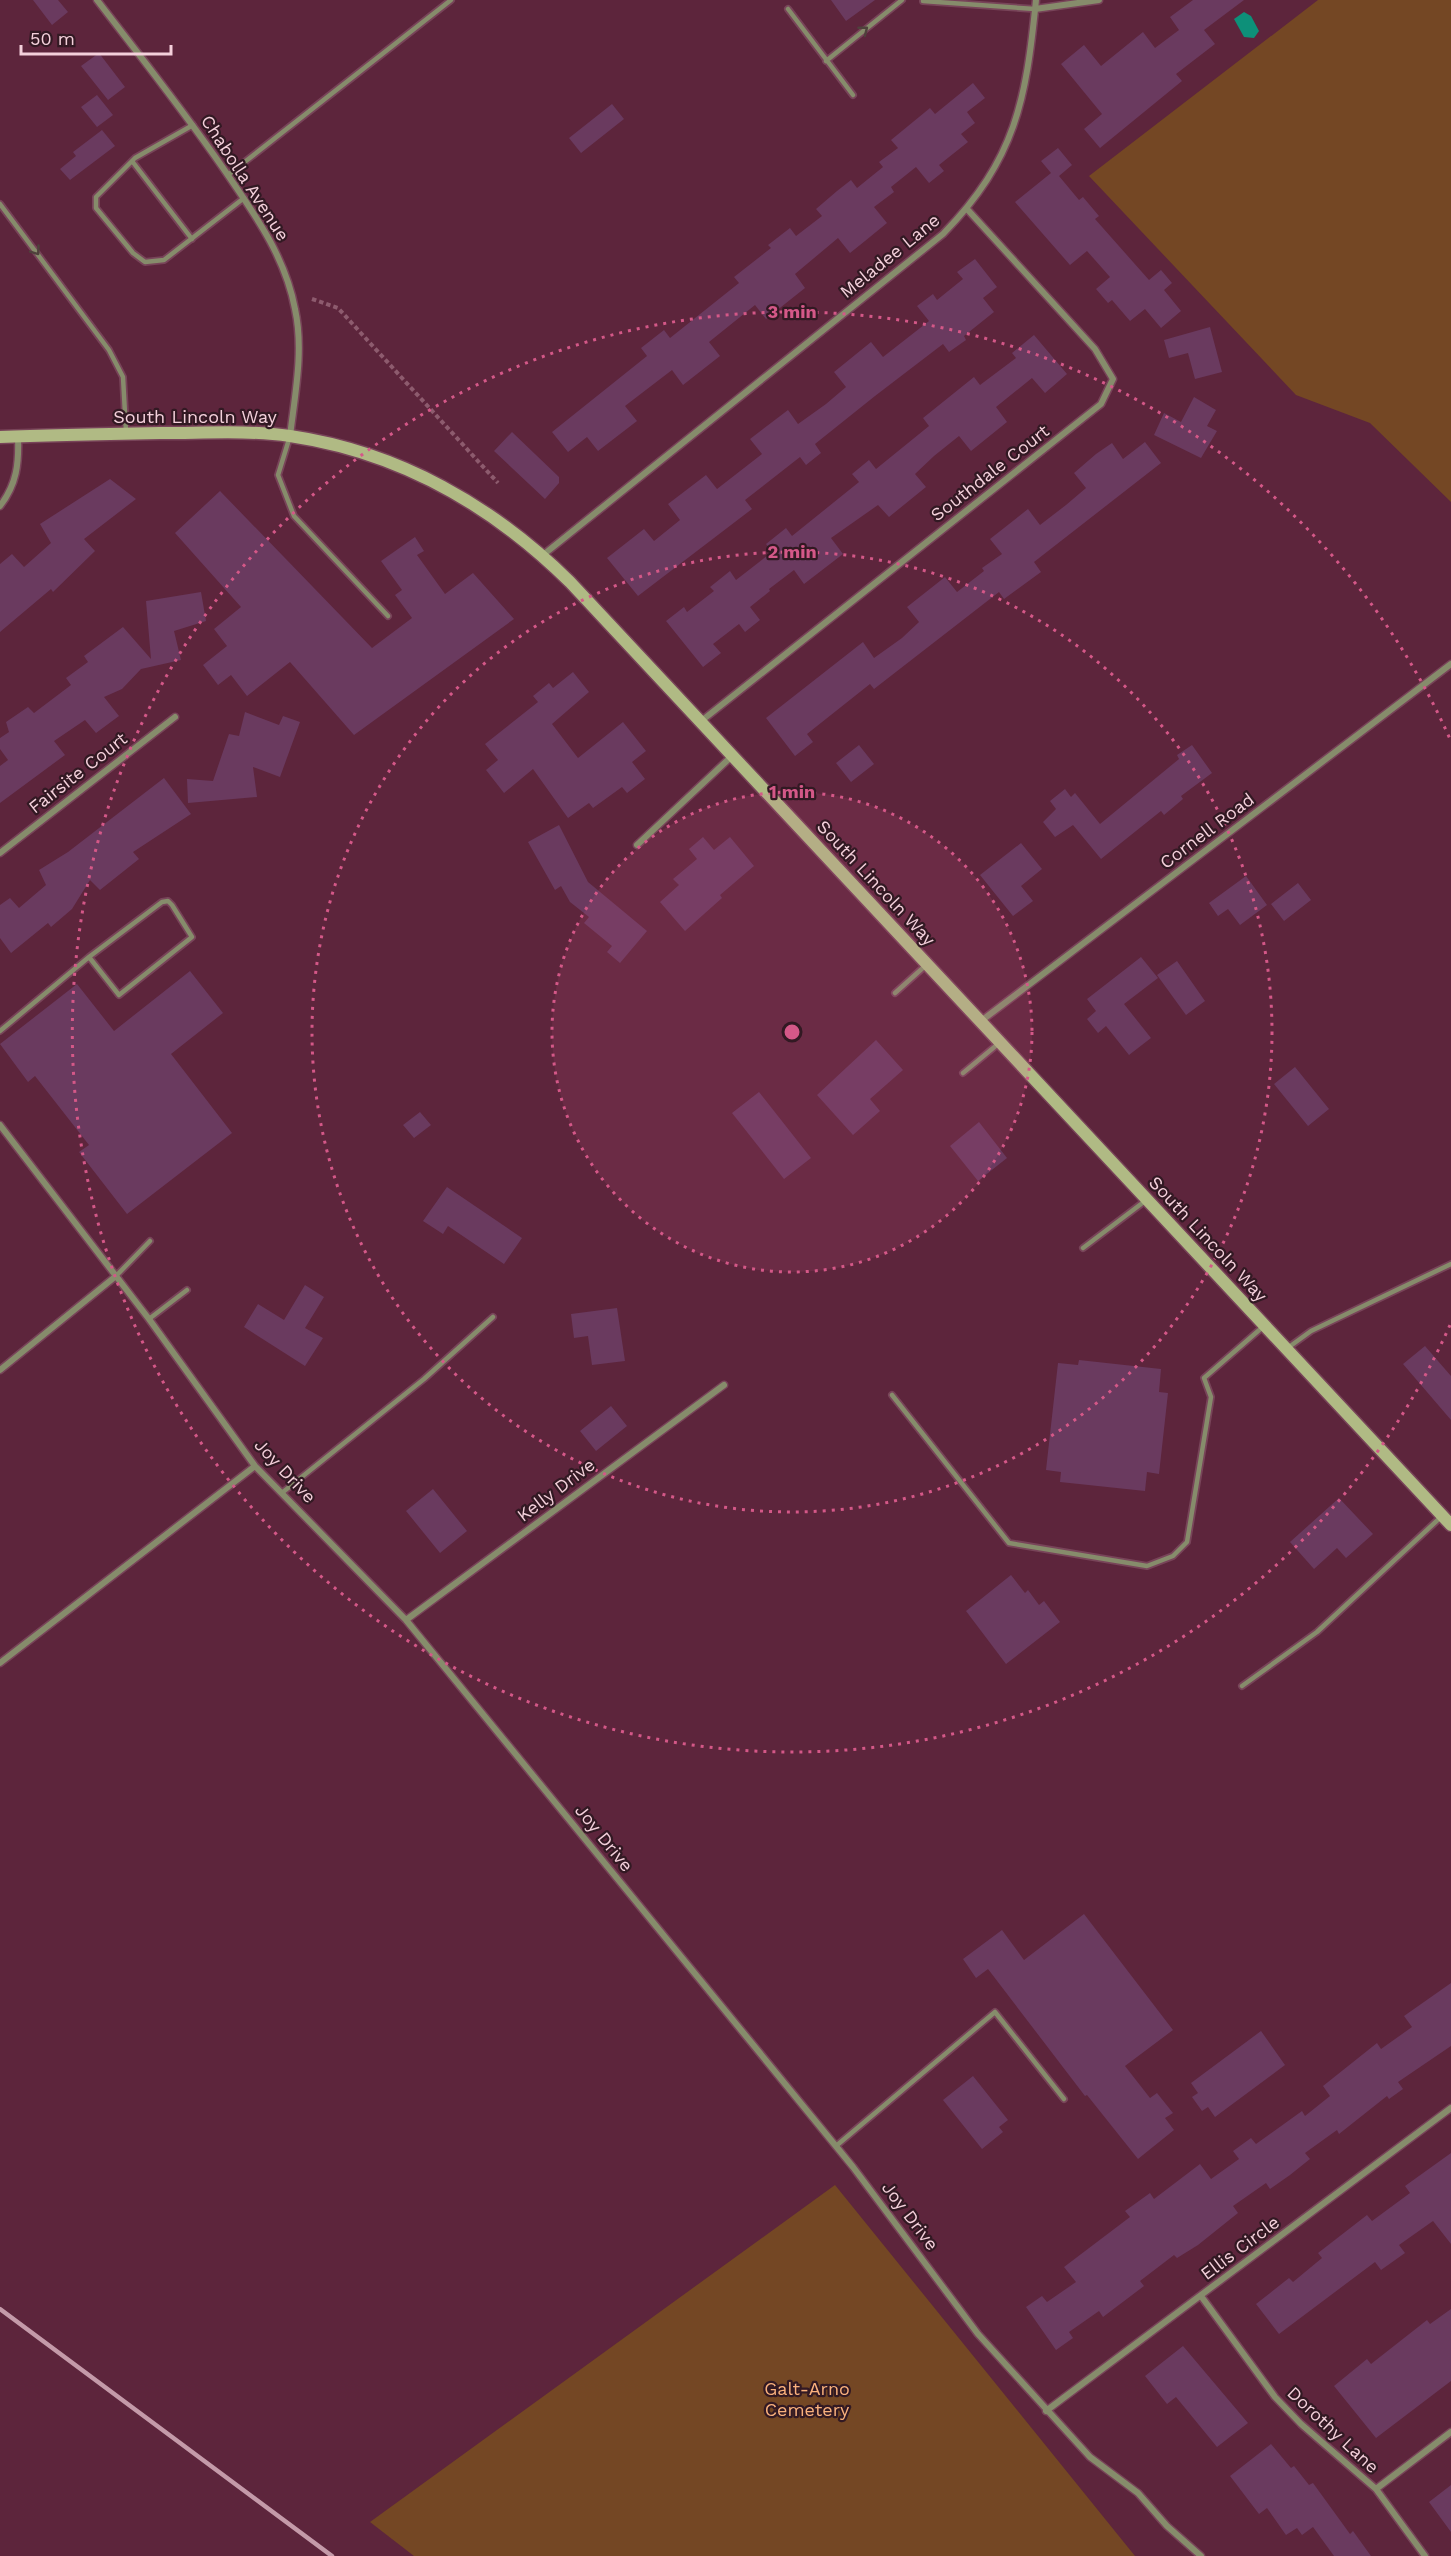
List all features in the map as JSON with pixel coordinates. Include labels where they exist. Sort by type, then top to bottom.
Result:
[{"type":"main road","name":"South Lincoln Way","points":[[0,437],[239,432],[290,436],[345,448],[385,460],[431,479],[474,504],[543,555],[1447,1521]]},
{"type":"street","name":"Chabolla Avenue","points":[[97,0],[193,125],[244,198],[277,253],[296,309],[299,335],[298,369],[290,436]]},
{"type":"street","name":"Meladee Lane","points":[[543,555],[943,234],[967,210],[992,175],[1009,141],[1021,109],[1029,72],[1036,0]]},
{"type":"street","points":[[1035,9],[1099,0]]},
{"type":"street","name":"Southdale Court","points":[[700,722],[1101,404],[1113,379],[1095,349],[967,210]]},
{"type":"street","points":[[0,506],[9,494],[16,476],[18,436]]},
{"type":"street","name":"Cornell Road","points":[[981,1021],[1451,664]]},
{"type":"street","name":"Fairsite Court","points":[[0,853],[175,717]]},
{"type":"street","points":[[636,845],[732,756]]},
{"type":"street","name":"Joy Drive","points":[[0,1125],[116,1276],[255,1466],[406,1620],[836,2146],[918,2251],[978,2334],[1090,2457],[1138,2493],[1167,2526],[1201,2556]]},
{"type":"street","points":[[0,1370],[116,1276]]},
{"type":"street","name":"Kelly Drive","points":[[406,1620],[724,1385]]},
{"type":"street","points":[[0,1663],[255,1466]]},
{"type":"street","name":"Ellis Circle","points":[[1046,2411],[1451,2108]]},
{"type":"street","name":"Dorothy Lane","points":[[1201,2296],[1275,2397],[1301,2424],[1376,2489],[1425,2556]]},
{"type":"street","points":[[1376,2489],[1451,2432]]},
{"type":"lane","points":[[228,175],[451,0]]},
{"type":"lane","points":[[826,61],[902,0]]},
{"type":"lane","points":[[923,1],[1035,9]]},
{"type":"lane","points":[[788,9],[854,95]]},
{"type":"lane","points":[[193,125],[132,161],[96,197],[96,208],[133,254],[145,262],[164,260],[244,198]]},
{"type":"lane","points":[[132,161],[192,239]]},
{"type":"lane","points":[[0,204],[109,350],[123,377],[126,434]]},
{"type":"lane","points":[[290,436],[278,475],[294,516],[388,616]]},
{"type":"lane","points":[[0,1031],[89,957],[162,903],[168,901],[192,937],[119,995],[89,957]]},
{"type":"lane","points":[[895,993],[927,964]]},
{"type":"lane","points":[[963,1073],[1000,1043]]},
{"type":"lane","points":[[1083,1248],[1147,1199]]},
{"type":"lane","points":[[116,1276],[150,1241]]},
{"type":"lane","points":[[1287,1349],[1311,1331],[1451,1264]]},
{"type":"lane","points":[[148,1319],[187,1290]]},
{"type":"lane","points":[[283,1492],[423,1379],[493,1317]]},
{"type":"lane","points":[[892,1395],[1009,1543],[1147,1566],[1173,1556],[1187,1542],[1211,1397],[1204,1378],[1264,1325]]},
{"type":"lane","points":[[1242,1686],[1317,1632],[1447,1521]]},
{"type":"lane","points":[[836,2146],[995,2012],[1064,2099]]},
{"type":"path","points":[[312,299],[338,308],[498,483]]},
{"type":"green space","points":[[1318,0],[1451,0],[1451,502],[1370,423],[1296,395],[1089,176]]},
{"type":"green space","name":"Galt-Arno Cemetery","points":[[835,2185],[1135,2556],[414,2556],[370,2522]]},
{"type":"shaded area","points":[[1244,12],[1251,16],[1259,31],[1254,38],[1244,37],[1234,19]]},
{"type":"building","points":[[33,0],[58,0],[68,12],[52,25]]},
{"type":"building","points":[[831,0],[875,0],[846,21]]},
{"type":"building","points":[[1193,0],[1244,0],[1204,30],[1215,44],[1176,74],[1182,81],[1100,148],[1084,129],[1102,114],[1061,64],[1084,45],[1101,66],[1143,32],[1155,48],[1179,30],[1170,17]]},
{"type":"building","points":[[99,53],[125,87],[108,100],[81,66]]},
{"type":"building","points":[[973,83],[985,98],[967,112],[975,123],[961,134],[968,142],[939,165],[944,171],[929,183],[916,167],[891,187],[894,192],[874,207],[887,223],[850,253],[838,238],[795,274],[805,288],[766,319],[755,305],[709,342],[720,356],[683,385],[672,370],[625,406],[637,421],[598,451],[587,437],[568,452],[552,432],[647,356],[641,348],[664,330],[670,338],[739,283],[734,277],[771,248],[768,245],[790,228],[796,236],[822,216],[816,209],[837,191],[851,180],[857,188],[883,167],[879,162],[898,148],[891,140],[930,108],[935,114]]},
{"type":"building","points":[[97,95],[113,115],[97,127],[81,107]]},
{"type":"building","points":[[612,104],[624,119],[581,153],[569,138]]},
{"type":"building","points":[[102,130],[115,146],[70,180],[60,169],[76,156],[73,152]]},
{"type":"building","points":[[1058,148],[1072,165],[1059,176],[1079,200],[1083,197],[1099,216],[1095,219],[1149,280],[1161,270],[1172,283],[1164,290],[1181,311],[1161,328],[1145,309],[1130,321],[1112,300],[1108,303],[1096,289],[1110,277],[1087,251],[1070,265],[1015,202],[1051,173],[1041,161]]},
{"type":"building","points":[[975,259],[997,287],[983,298],[994,312],[964,336],[966,340],[949,352],[943,344],[875,396],[815,444],[821,453],[806,465],[800,457],[745,500],[752,509],[638,596],[607,558],[644,529],[654,541],[680,520],[668,504],[706,475],[717,489],[762,454],[750,439],[788,410],[798,424],[826,404],[846,387],[834,372],[871,342],[883,357],[929,321],[917,306],[933,294],[937,300],[963,279],[957,272]]},
{"type":"building","points":[[1210,327],[1222,372],[1195,379],[1188,353],[1169,358],[1164,340]]},
{"type":"building","points":[[1034,335],[1067,374],[1045,393],[1032,378],[996,407],[1007,422],[971,451],[959,436],[934,456],[915,474],[926,487],[889,517],[878,505],[831,538],[843,554],[804,584],[794,570],[769,589],[770,591],[750,607],[760,620],[745,632],[739,624],[713,644],[721,653],[703,667],[666,621],[684,607],[687,612],[714,591],[710,587],[730,571],[736,580],[772,552],[766,544],[786,528],[792,536],[859,482],[852,474],[869,460],[876,469],[929,426],[923,418],[974,377],[980,385],[1016,358],[1012,353]]},
{"type":"building","points":[[1194,397],[1216,410],[1207,426],[1217,431],[1201,458],[1154,435],[1164,413],[1181,422]]},
{"type":"building","points":[[512,432],[559,477],[559,483],[545,499],[494,451]]},
{"type":"building","points":[[1145,442],[1161,463],[1034,562],[1041,572],[1004,599],[999,592],[874,689],[870,684],[807,734],[813,742],[795,756],[766,718],[863,642],[874,658],[902,638],[919,622],[907,607],[945,577],[957,592],[984,571],[982,568],[1002,554],[990,539],[1028,509],[1040,525],[1066,505],[1086,488],[1074,473],[1096,454],[1112,443],[1123,459]]},
{"type":"building","points":[[110,479],[136,499],[84,539],[95,551],[53,592],[51,589],[0,632],[0,564],[12,554],[24,567],[51,543],[40,524]]},
{"type":"building","points":[[220,491],[372,648],[412,618],[395,595],[402,590],[381,561],[415,537],[424,551],[417,555],[445,594],[473,573],[514,619],[354,735],[290,662],[247,696],[231,675],[218,685],[203,665],[227,646],[214,629],[241,607],[175,533]]},
{"type":"building","points":[[201,592],[206,621],[174,631],[181,660],[141,669],[122,689],[104,697],[119,716],[96,733],[85,720],[54,741],[65,755],[0,803],[0,766],[8,760],[0,749],[0,738],[9,732],[6,722],[28,707],[34,713],[71,685],[66,678],[88,662],[84,656],[123,627],[151,659],[146,601]]},
{"type":"building","points":[[573,672],[589,692],[552,724],[578,758],[623,722],[646,751],[632,762],[645,779],[627,793],[622,787],[593,808],[589,803],[568,818],[533,769],[504,793],[486,770],[498,760],[485,744],[538,702],[533,696],[549,683],[553,688]]},
{"type":"building","points":[[245,712],[279,725],[283,716],[300,722],[280,777],[253,767],[257,797],[188,803],[187,779],[213,781],[229,734],[239,736]]},
{"type":"building","points":[[859,745],[874,764],[851,782],[836,763]]},
{"type":"building","points":[[1192,745],[1212,773],[1181,796],[1183,799],[1164,815],[1161,811],[1101,859],[1073,825],[1055,837],[1043,822],[1056,809],[1050,801],[1065,789],[1071,797],[1075,793],[1100,824],[1179,759],[1177,755]]},
{"type":"building","points":[[164,778],[191,814],[133,852],[139,859],[100,890],[90,880],[72,909],[51,927],[48,923],[11,953],[0,938],[0,905],[10,898],[19,908],[46,885],[39,870],[68,852]]},
{"type":"building","points":[[559,825],[588,882],[647,931],[620,963],[607,952],[612,946],[584,923],[589,917],[570,902],[561,886],[555,890],[528,842]]},
{"type":"building","points":[[703,837],[714,850],[730,837],[754,866],[720,895],[722,898],[685,931],[660,902],[679,885],[673,879],[697,859],[689,849]]},
{"type":"building","points":[[1021,843],[1042,869],[1021,886],[1033,901],[1013,916],[980,875]]},
{"type":"building","points":[[1246,876],[1267,905],[1240,925],[1228,909],[1218,916],[1209,903]]},
{"type":"building","points":[[1298,883],[1311,900],[1284,921],[1271,904]]},
{"type":"building","points":[[1141,957],[1158,978],[1124,1004],[1151,1038],[1129,1055],[1106,1026],[1098,1033],[1087,1019],[1096,1011],[1087,999]]},
{"type":"building","points":[[1177,961],[1205,1001],[1186,1015],[1157,975]]},
{"type":"building","points":[[190,971],[223,1013],[171,1054],[232,1133],[127,1214],[79,1152],[89,1145],[35,1076],[28,1082],[0,1044],[77,984],[114,1031]]},
{"type":"building","points":[[876,1040],[903,1070],[870,1099],[880,1111],[853,1135],[817,1095]]},
{"type":"building","points":[[1295,1067],[1329,1109],[1308,1126],[1274,1084]]},
{"type":"building","points":[[759,1092],[811,1158],[784,1179],[732,1113]]},
{"type":"building","points":[[420,1112],[431,1125],[414,1138],[403,1125]]},
{"type":"building","points":[[979,1122],[1007,1158],[978,1181],[950,1146]]},
{"type":"building","points":[[447,1187],[522,1238],[504,1264],[448,1226],[443,1234],[423,1221]]},
{"type":"building","points":[[305,1285],[324,1297],[305,1328],[323,1338],[305,1366],[244,1327],[258,1304],[284,1320]]},
{"type":"building","points":[[617,1308],[625,1361],[592,1365],[588,1336],[574,1338],[571,1314]]},
{"type":"building","points":[[1425,1346],[1451,1376],[1451,1420],[1403,1364]]},
{"type":"building","points":[[1079,1360],[1161,1369],[1159,1392],[1168,1393],[1159,1474],[1147,1472],[1145,1491],[1060,1482],[1061,1472],[1046,1470],[1058,1363],[1078,1365]]},
{"type":"building","points":[[611,1406],[627,1426],[596,1451],[580,1431]]},
{"type":"building","points":[[433,1489],[467,1531],[440,1553],[406,1511]]},
{"type":"building","points":[[1339,1498],[1373,1534],[1346,1558],[1337,1548],[1314,1569],[1290,1542]]},
{"type":"building","points":[[1011,1575],[1025,1593],[1028,1590],[1039,1605],[1044,1601],[1060,1622],[1006,1664],[966,1611]]},
{"type":"building","points":[[1084,1914],[1173,2030],[1125,2066],[1150,2098],[1157,2093],[1173,2113],[1165,2118],[1174,2130],[1138,2159],[1087,2095],[1085,2096],[988,1969],[976,1978],[963,1959],[1002,1930],[1024,1960]]},
{"type":"building","points":[[1451,1983],[1451,2046],[1398,2082],[1403,2089],[1389,2099],[1387,2096],[1339,2134],[1337,2130],[1305,2153],[1310,2159],[1290,2175],[1270,2189],[1266,2183],[1233,2206],[1238,2213],[1198,2245],[1177,2258],[1174,2255],[1140,2281],[1144,2286],[1103,2317],[1099,2311],[1069,2332],[1073,2338],[1056,2350],[1026,2307],[1042,2296],[1047,2302],[1076,2282],[1064,2267],[1130,2217],[1125,2211],[1150,2193],[1154,2199],[1200,2164],[1211,2179],[1239,2159],[1233,2151],[1251,2138],[1256,2144],[1302,2111],[1305,2116],[1330,2096],[1323,2086],[1377,2043],[1381,2049],[1412,2027],[1404,2016]]},
{"type":"building","points":[[1261,2031],[1285,2065],[1215,2117],[1208,2107],[1202,2111],[1192,2097],[1198,2093],[1191,2083]]},
{"type":"building","points":[[973,2076],[1008,2120],[999,2127],[1003,2132],[982,2149],[943,2100]]},
{"type":"building","points":[[1451,2153],[1451,2244],[1433,2221],[1399,2245],[1405,2253],[1381,2270],[1375,2262],[1279,2334],[1256,2304],[1289,2278],[1293,2282],[1322,2258],[1318,2253],[1367,2215],[1372,2221],[1410,2193],[1405,2186]]},
{"type":"building","points":[[1451,2309],[1451,2381],[1376,2438],[1334,2386],[1367,2359],[1371,2364],[1427,2320],[1430,2324]]},
{"type":"building","points":[[1183,2346],[1248,2423],[1217,2447],[1176,2397],[1167,2404],[1145,2376]]},
{"type":"building","points":[[1271,2444],[1291,2468],[1294,2466],[1309,2485],[1313,2483],[1350,2534],[1353,2531],[1371,2556],[1334,2556],[1313,2527],[1302,2535],[1297,2528],[1286,2535],[1267,2508],[1259,2514],[1230,2476]]},
{"type":"building","points":[[1451,2485],[1451,2532],[1429,2502]]},
{"type":"railway","points":[[0,2309],[332,2556]]}]
